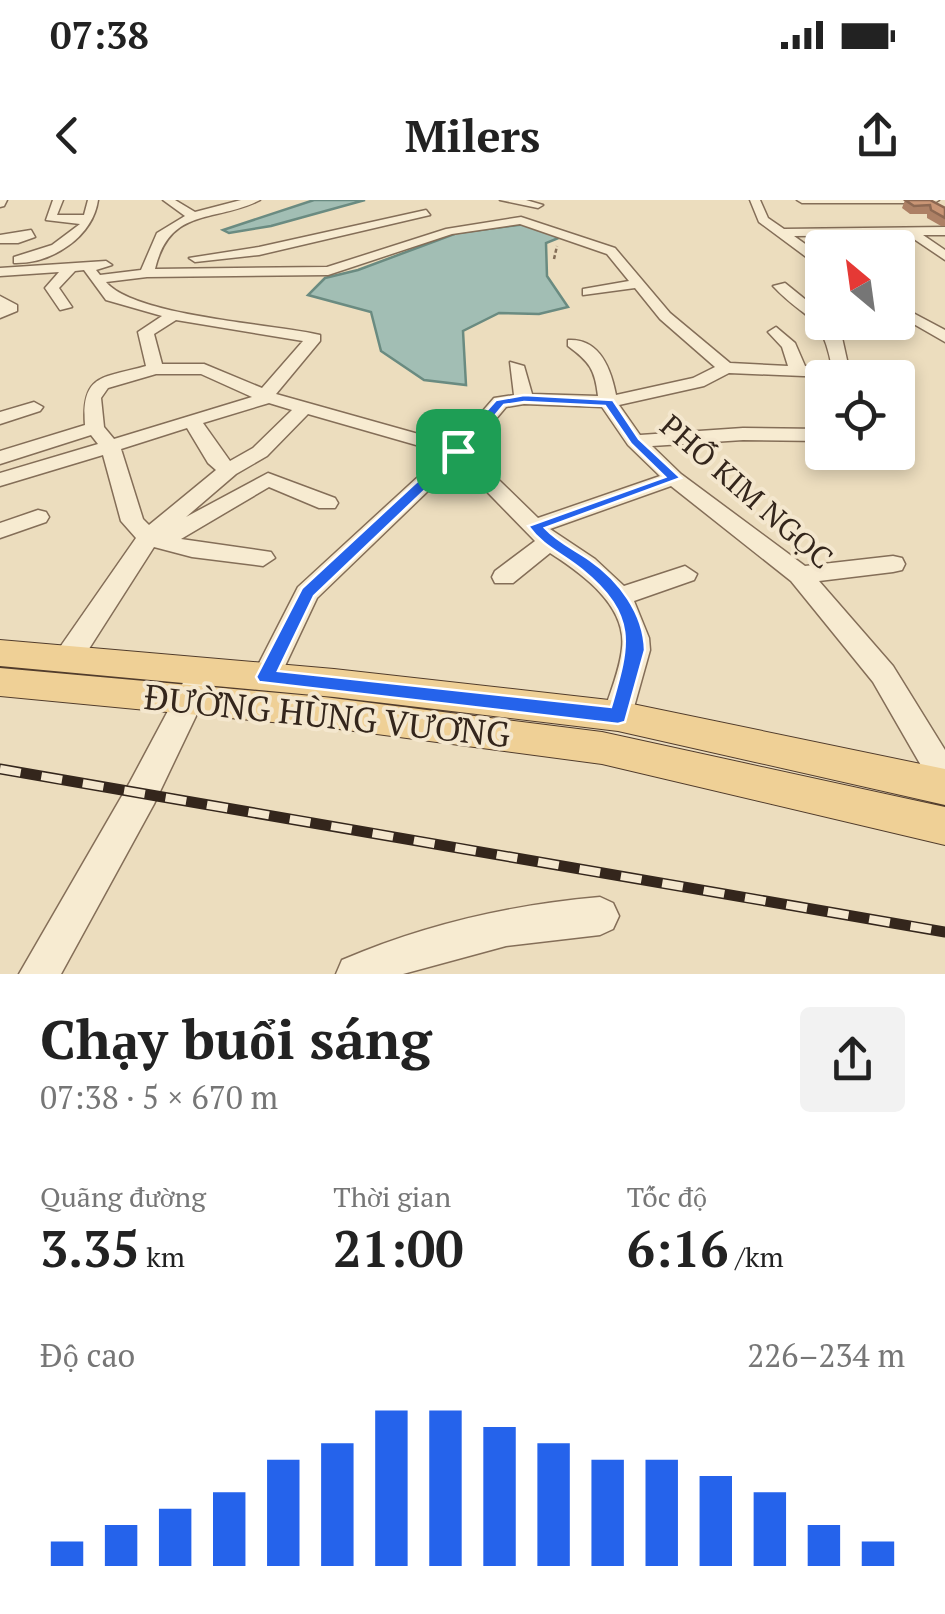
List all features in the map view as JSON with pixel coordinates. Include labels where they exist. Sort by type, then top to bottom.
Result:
[{"type":"main road","name":"ĐƯỜNG HÙNG VƯƠNG","points":[[0,653],[68,658],[324,712],[602,748],[945,826]]},
{"type":"main road","name":"ĐƯỜNG HÙNG VƯƠNG","points":[[0,682],[196,686],[266,677],[618,716],[945,787]]},
{"type":"street","points":[[58,200],[50,218],[112,205]]},
{"type":"street","points":[[168,200],[195,218]]},
{"type":"street","points":[[148,268],[162,234],[195,218],[254,200]]},
{"type":"street","points":[[505,200],[540,202]]},
{"type":"street","points":[[755,200],[759,215],[805,250]]},
{"type":"street","points":[[802,200],[934,200]]},
{"type":"street","points":[[865,200],[918,230],[945,256]]},
{"type":"street","points":[[923,200],[945,213]]},
{"type":"street","points":[[521,220],[524,213],[540,202]]},
{"type":"street","points":[[183,252],[390,206]]},
{"type":"street","points":[[0,269],[60,246],[82,230],[92,208]]},
{"type":"street","points":[[0,269],[72,266],[99,272],[148,268],[302,242],[426,213]]},
{"type":"street","points":[[823,217],[838,230]]},
{"type":"street","points":[[148,268],[328,271],[450,231],[521,220],[603,247],[641,283],[665,316],[726,368]]},
{"type":"street","points":[[915,230],[945,231]]},
{"type":"street","points":[[162,234],[179,231]]},
{"type":"street","points":[[343,232],[377,245]]},
{"type":"street","points":[[780,233],[805,233]]},
{"type":"street","points":[[0,239],[30,234]]},
{"type":"street","points":[[302,242],[321,250],[358,238]]},
{"type":"street","points":[[138,248],[155,247]]},
{"type":"street","points":[[148,268],[166,257]]},
{"type":"street","points":[[65,307],[52,288],[72,266]]},
{"type":"street","points":[[0,480],[267,396],[314,338],[174,315],[111,297],[104,291],[99,272]]},
{"type":"street","points":[[588,292],[641,283]]},
{"type":"street","points":[[780,286],[805,306]]},
{"type":"street","points":[[0,300],[12,308],[0,314]]},
{"type":"street","points":[[154,369],[146,332],[174,315]]},
{"type":"street","points":[[915,320],[945,337]]},
{"type":"street","points":[[776,332],[789,346],[798,369]]},
{"type":"street","name":"PHỐ KIM NGỌC","points":[[574,343],[596,358],[603,370],[608,402],[635,441],[674,478],[800,575],[898,695],[945,778]]},
{"type":"street","points":[[516,366],[524,398]]},
{"type":"street","points":[[266,677],[308,592],[458,451],[494,405],[524,398],[608,402],[698,382],[726,368],[805,370]]},
{"type":"street","points":[[263,558],[154,539],[132,521],[111,447],[94,428],[92,398],[102,384],[154,369],[204,369],[267,396],[458,451],[542,534],[586,565],[620,597],[636,638],[636,650],[618,716]]},
{"type":"street","points":[[68,658],[154,539],[230,470],[260,452],[306,406]]},
{"type":"street","points":[[0,418],[34,408]]},
{"type":"street","points":[[193,422],[215,460],[230,470]]},
{"type":"street","points":[[0,458],[94,428]]},
{"type":"street","points":[[635,441],[743,434],[805,436]]},
{"type":"street","points":[[504,578],[542,534],[674,478]]},
{"type":"street","points":[[154,539],[268,479],[327,502]]},
{"type":"street","points":[[0,531],[38,518]]},
{"type":"street","points":[[800,575],[893,564]]},
{"type":"street","points":[[620,597],[685,574]]},
{"type":"street","points":[[39,974],[196,686]]},
{"type":"street","points":[[356,974],[432,941],[546,920],[600,916]]},
{"type":"water","points":[[314,200],[365,200],[271,226],[229,233],[223,230]]},
{"type":"water","points":[[526,224],[561,237],[546,243],[547,276],[568,307],[539,314],[499,313],[463,331],[466,385],[424,380],[381,351],[371,312],[308,295],[325,278],[358,270],[457,233]]},
{"type":"building","points":[[905,200],[930,200],[945,208],[945,218],[931,210],[930,205],[914,206]]},
{"type":"railway","points":[[0,769],[945,932]]},
{"type":"route","points":[[524,398],[535,402],[608,402],[635,441],[674,478],[536,526],[549,542],[579,559],[620,597],[636,638],[636,650],[618,716],[266,677],[308,592],[458,451],[500,402],[524,398]]}]
